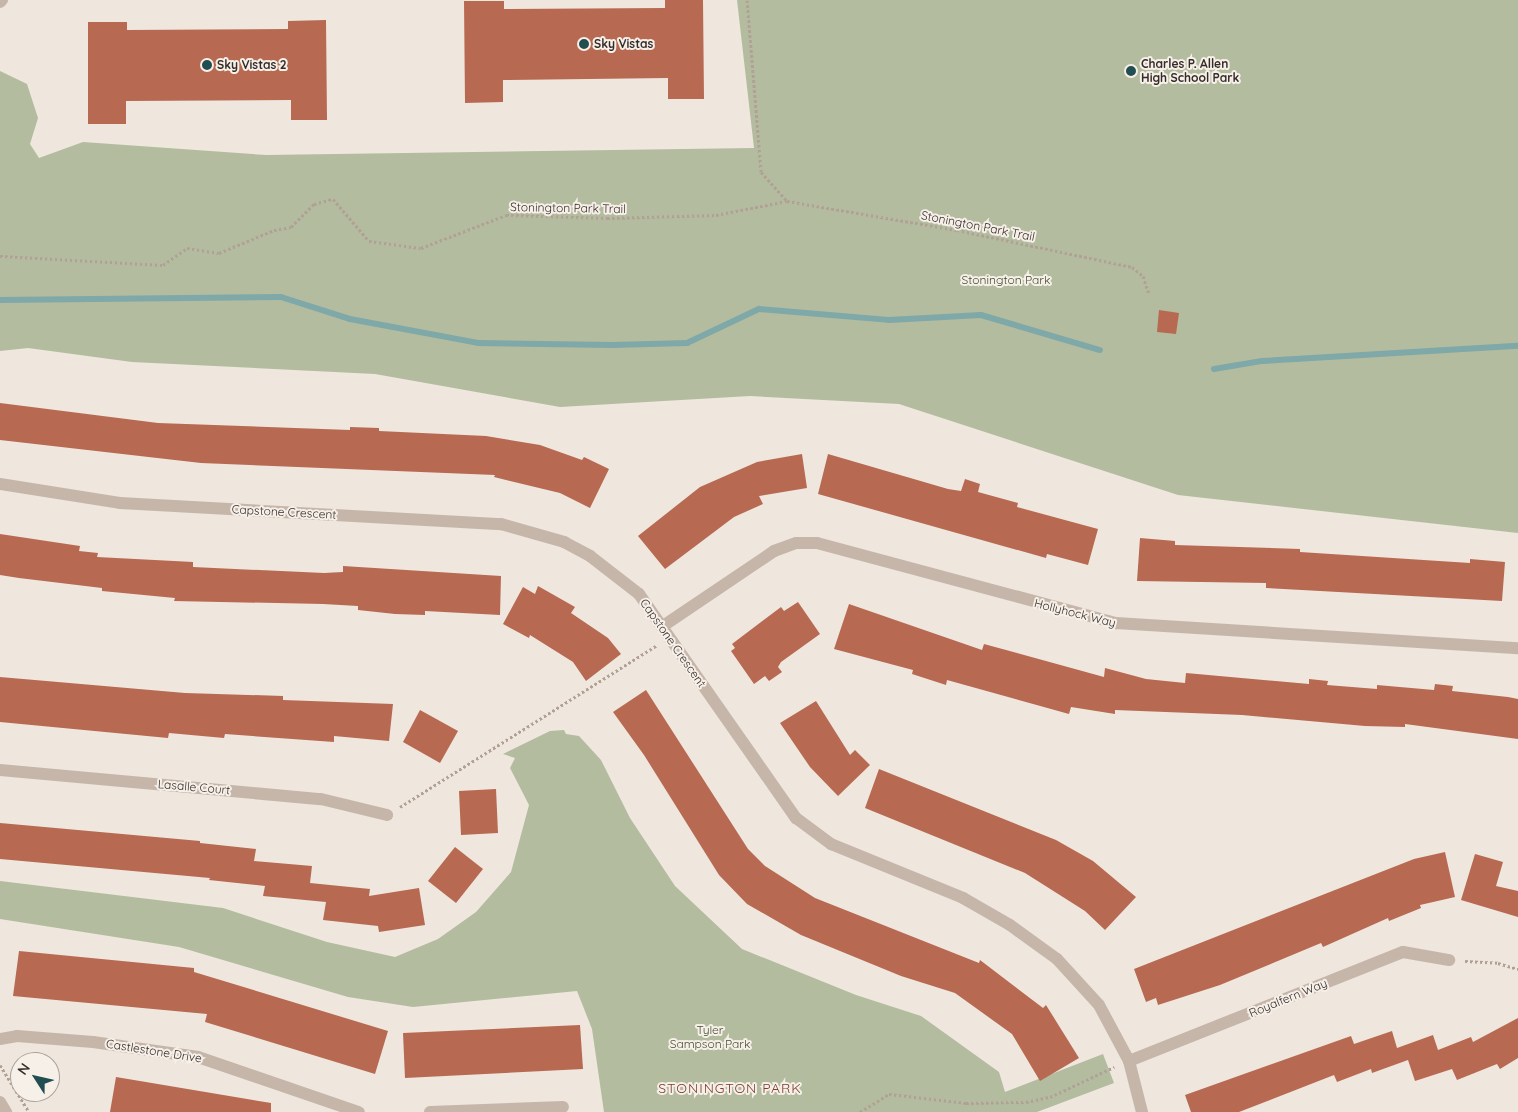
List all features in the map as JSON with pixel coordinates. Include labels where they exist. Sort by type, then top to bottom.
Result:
[{"type":"street","name":"Capstone Crescent","points":[[0,484],[120,503],[501,524],[564,542],[590,556],[639,594],[667,631],[796,818],[831,844],[963,898],[1026,936],[1057,959],[1099,1005],[1129,1061],[1142,1112]]},
{"type":"street","name":"Hollyhock Way","points":[[667,631],[774,551],[796,544],[817,543],[1116,623],[1518,648]]},
{"type":"street","name":"Lasalle Court","points":[[0,770],[321,799],[387,816]]},
{"type":"street","name":"Royalfern Way","points":[[1129,1061],[1403,952],[1449,960]]},
{"type":"street","name":"Castlestone Drive","points":[[0,1039],[17,1036],[93,1042],[198,1057],[359,1112]]},
{"type":"street","points":[[0,1102],[6,1112]]},
{"type":"street","points":[[430,1112],[563,1107]]},
{"type":"path","points":[[747,0],[761,172],[787,201]]},
{"type":"path","name":"Stonington Park Trail","points":[[0,256],[163,265],[187,248],[219,253],[274,230],[291,227],[314,204],[333,199],[369,240],[421,248],[506,215],[607,218],[716,215],[787,201],[957,230],[1132,267],[1143,276],[1149,294]]},
{"type":"path","points":[[387,816],[667,631]]},
{"type":"path","points":[[1449,960],[1498,963],[1518,969]]},
{"type":"path","points":[[860,1112],[888,1094],[966,1103],[1026,1102],[1050,1097],[1129,1061]]},
{"type":"path","points":[[0,1065],[28,1112]]},
{"type":"green space","name":"Stonington Park","points":[[737,0],[1518,0],[1518,533],[1178,495],[899,404],[750,396],[560,407],[375,374],[132,362],[28,348],[0,351],[0,71],[27,84],[38,118],[30,144],[39,158],[83,142],[266,155],[754,148]]},
{"type":"green space","name":"Tyler Sampson Park","points":[[564,730],[566,734],[579,736],[601,760],[630,818],[675,886],[742,949],[856,995],[921,1016],[999,1072],[1005,1092],[1103,1054],[1114,1083],[1037,1112],[604,1112],[592,1029],[577,991],[413,1007],[348,997],[179,947],[0,919],[0,881],[223,908],[327,942],[395,957],[438,939],[476,912],[511,872],[529,805],[510,768],[515,758],[503,754],[550,731]]},
{"type":"building","name":"Sky Vistas","points":[[665,0],[703,0],[704,99],[668,99],[668,78],[503,80],[503,102],[465,103],[464,1],[504,1],[504,9],[665,8]]},
{"type":"building","name":"Sky Vistas 2","points":[[326,20],[327,120],[291,120],[291,100],[126,101],[126,124],[88,124],[88,22],[127,22],[127,30],[288,29],[288,21]]},
{"type":"building","points":[[1159,310],[1179,313],[1176,334],[1157,332]]},
{"type":"building","points":[[0,403],[158,423],[350,430],[350,427],[379,428],[379,431],[486,436],[540,445],[582,460],[584,457],[609,469],[590,508],[560,493],[494,477],[495,475],[201,463],[0,440]]},
{"type":"building","points":[[802,454],[807,488],[759,496],[763,504],[734,517],[665,569],[638,536],[700,487],[757,462]]},
{"type":"building","points":[[828,454],[948,489],[961,491],[965,479],[980,484],[978,492],[1018,503],[1017,507],[1098,529],[1088,565],[1047,554],[1046,558],[818,494]]},
{"type":"building","points":[[0,534],[80,546],[79,551],[98,553],[97,557],[193,562],[193,567],[324,573],[343,572],[343,566],[501,576],[500,615],[425,611],[425,615],[395,614],[358,610],[358,606],[174,601],[175,598],[102,591],[102,588],[0,575]]},
{"type":"building","points":[[1140,538],[1175,541],[1175,545],[1300,549],[1300,552],[1470,563],[1470,559],[1505,562],[1502,601],[1266,588],[1266,583],[1137,581]]},
{"type":"building","points":[[538,586],[575,607],[571,613],[608,638],[621,654],[586,681],[573,662],[530,635],[529,638],[503,624],[523,587],[535,594]]},
{"type":"building","points":[[798,602],[820,634],[781,662],[778,667],[782,672],[769,681],[765,676],[754,684],[731,651],[735,648],[732,644],[781,607],[784,611]]},
{"type":"building","points":[[849,604],[982,650],[984,644],[1104,677],[1105,668],[1146,679],[1185,683],[1186,673],[1309,684],[1309,679],[1328,681],[1327,685],[1377,689],[1377,685],[1434,690],[1435,684],[1453,686],[1452,691],[1518,699],[1518,739],[1405,724],[1405,727],[1365,726],[1242,715],[1115,710],[1115,714],[1071,707],[1069,714],[947,680],[946,685],[912,674],[913,670],[834,649]]},
{"type":"building","points":[[0,677],[185,693],[283,696],[283,700],[393,704],[389,741],[334,736],[334,742],[225,734],[224,738],[169,733],[168,738],[0,722]]},
{"type":"building","points":[[646,690],[748,849],[765,866],[815,898],[979,963],[980,960],[1043,1008],[1046,1005],[1079,1058],[1040,1081],[1012,1034],[955,993],[901,976],[801,935],[747,904],[719,875],[644,755],[613,712]]},
{"type":"building","points":[[816,701],[850,755],[855,750],[870,765],[838,796],[810,767],[780,723]]},
{"type":"building","points":[[420,710],[458,731],[440,763],[403,742]]},
{"type":"building","points":[[879,769],[1056,840],[1093,861],[1136,897],[1105,930],[1085,911],[1025,873],[865,808]]},
{"type":"building","points":[[496,789],[498,833],[461,835],[459,791]]},
{"type":"building","points":[[0,823],[200,841],[200,843],[256,849],[254,861],[312,866],[310,883],[370,889],[369,896],[419,888],[425,925],[379,932],[378,926],[323,920],[326,902],[263,896],[265,886],[209,880],[210,878],[0,859]]},
{"type":"building","points":[[455,847],[483,869],[456,903],[428,881]]},
{"type":"building","points":[[1445,852],[1455,897],[1420,905],[1421,908],[1389,921],[1388,918],[1323,947],[1321,943],[1220,985],[1158,1005],[1156,998],[1146,1002],[1134,969],[1414,859]]},
{"type":"building","points":[[1475,854],[1503,862],[1496,886],[1518,891],[1518,917],[1461,900]]},
{"type":"building","points":[[19,951],[194,968],[194,972],[388,1031],[375,1074],[205,1022],[207,1014],[13,996]]},
{"type":"building","points":[[1518,1018],[1518,1058],[1500,1069],[1497,1064],[1457,1080],[1452,1069],[1415,1081],[1408,1060],[1372,1073],[1371,1069],[1337,1082],[1334,1075],[1239,1112],[1191,1112],[1185,1095],[1351,1036],[1354,1044],[1392,1031],[1397,1048],[1433,1035],[1438,1050],[1471,1037],[1473,1042]]},
{"type":"building","points":[[580,1025],[583,1069],[405,1078],[403,1033]]},
{"type":"building","points":[[116,1077],[271,1103],[271,1112],[110,1112]]},
{"type":"waterway","points":[[0,300],[281,297],[350,319],[478,343],[612,345],[687,343],[759,309],[889,320],[981,315],[1100,350]]},
{"type":"waterway","points":[[1214,369],[1262,361],[1518,346]]},
{"type":"place","name":"Sky Vistas","points":[[584,44]]},
{"type":"place","name":"Sky Vistas 2","points":[[207,65]]},
{"type":"place","name":"Charles P. Allen High School Park","points":[[1131,71]]},
{"type":"district","name":"STONINGTON PARK","points":[[730,1088]]}]
